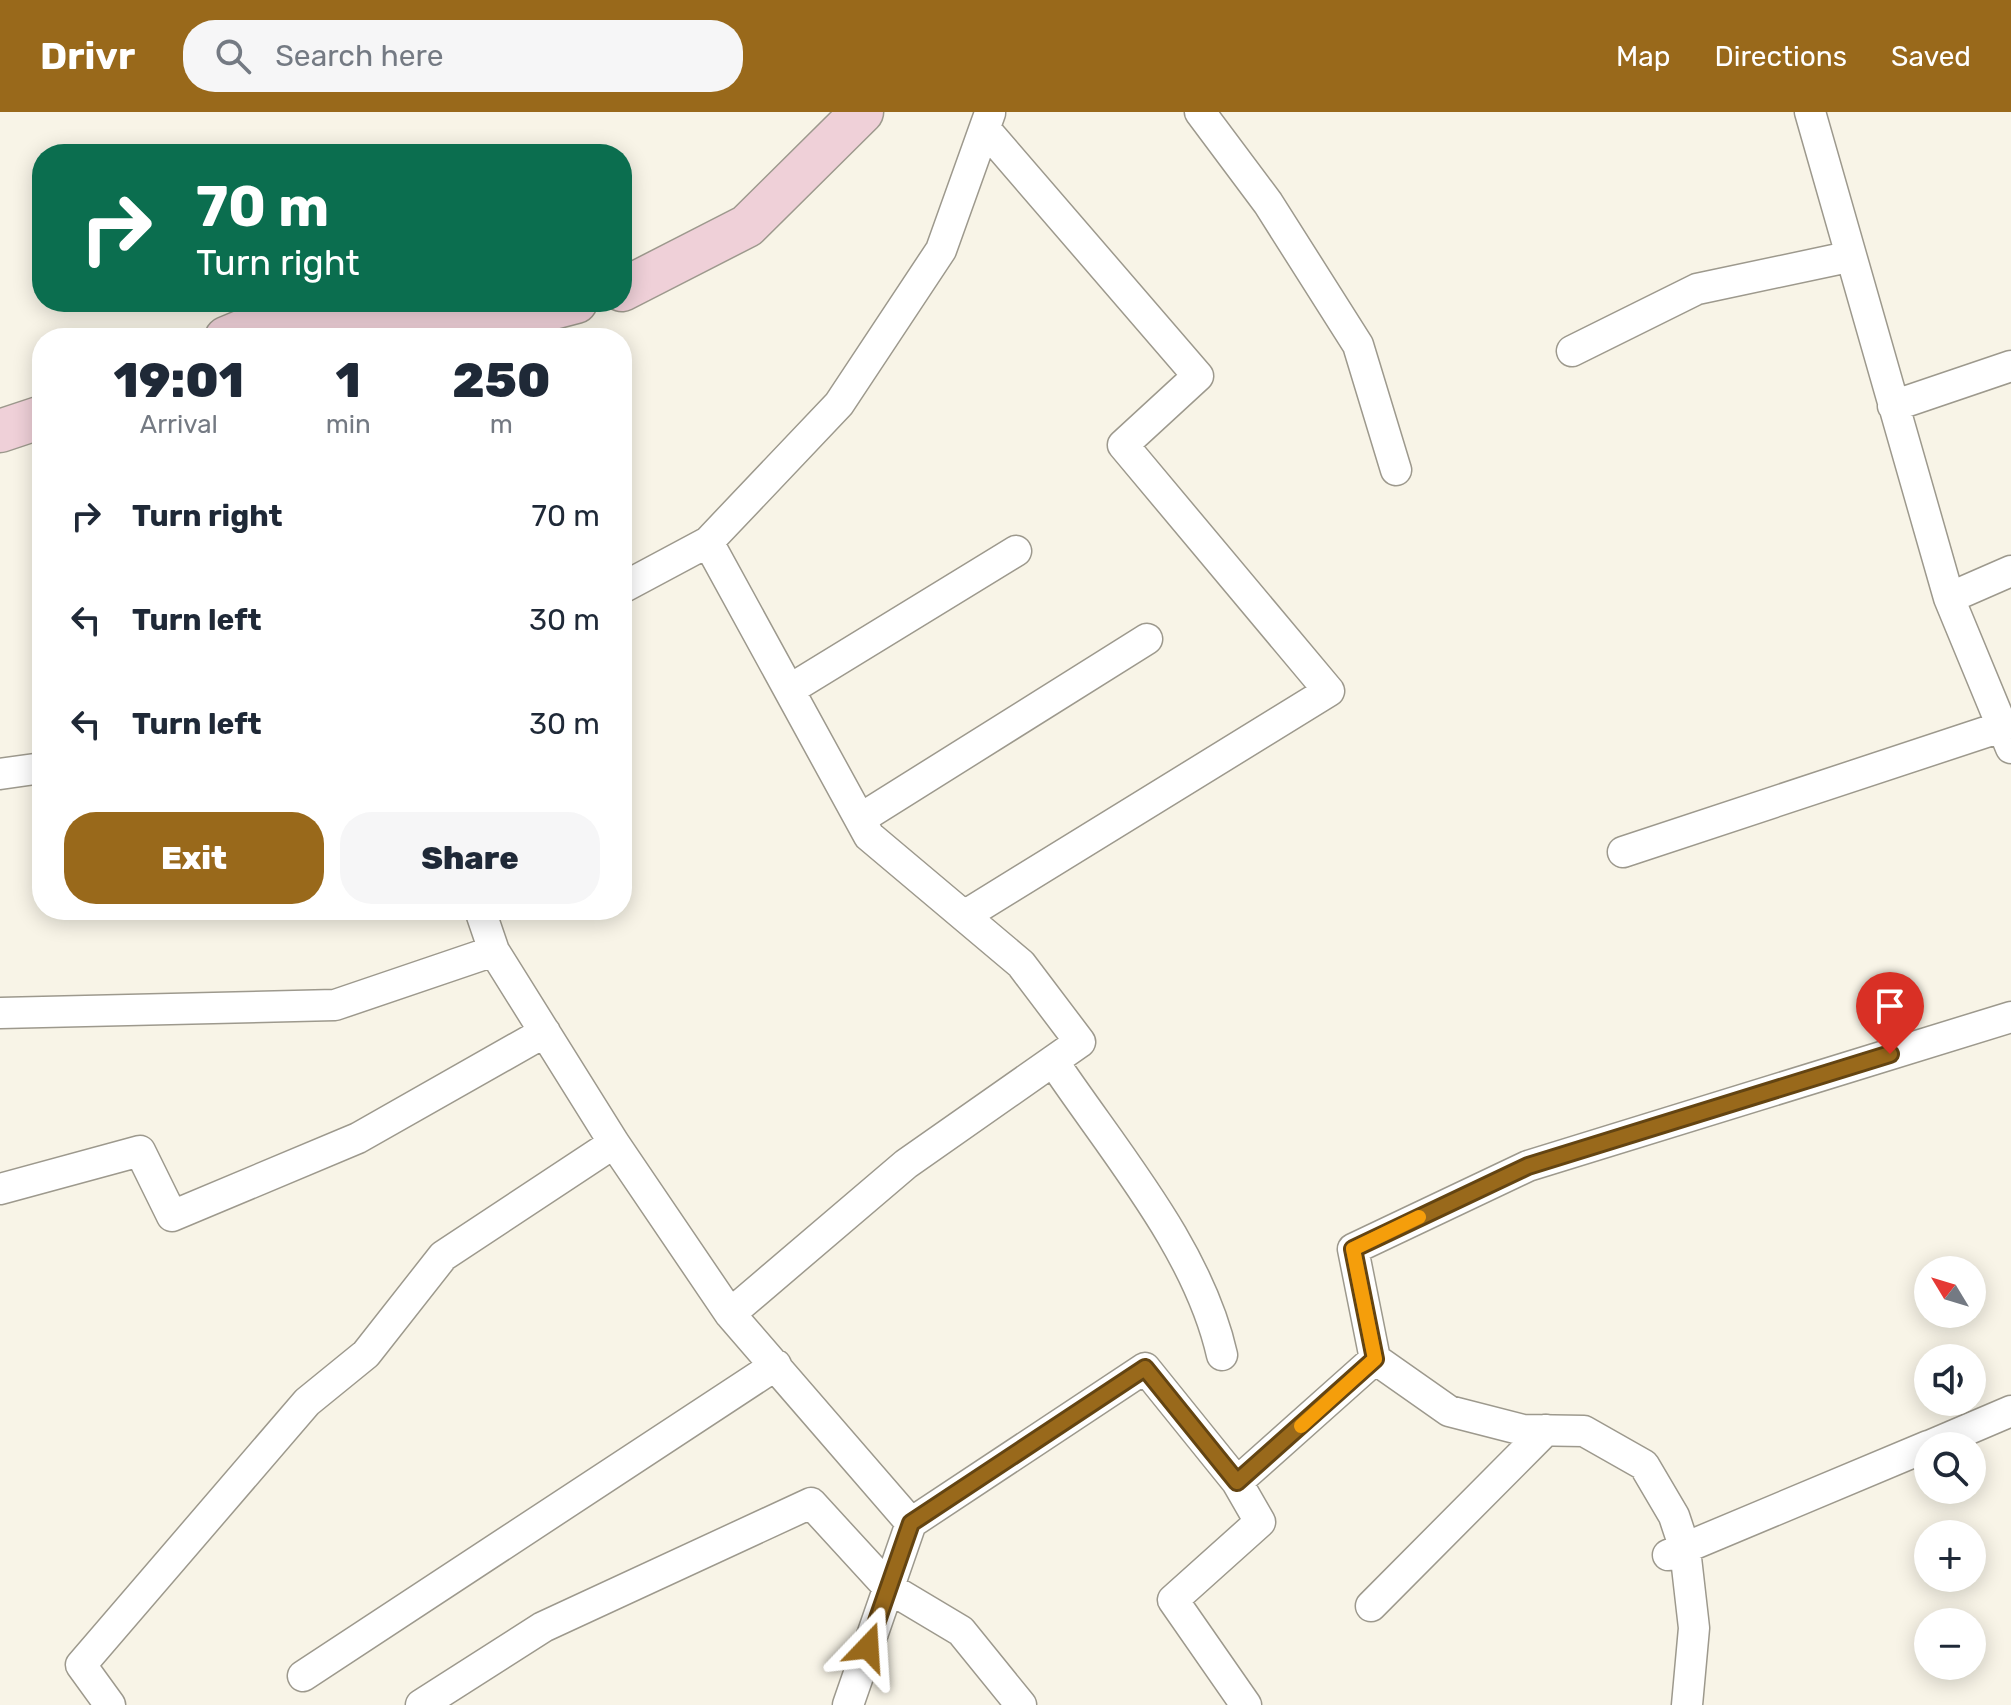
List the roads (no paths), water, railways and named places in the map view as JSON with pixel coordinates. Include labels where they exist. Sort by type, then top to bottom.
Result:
[{"type":"main road","points":[[632,285],[747,226],[862,112]]},
{"type":"main road","points":[[250,328],[288,312]]},
{"type":"main road","points":[[306,312],[407,327],[496,323],[538,312]]},
{"type":"main road","points":[[0,431],[32,420]]},
{"type":"street","points":[[1200,112],[1268,203],[1358,345],[1396,470]]},
{"type":"street","points":[[1623,852],[2006,737],[1949,598],[1848,257],[1810,112]]},
{"type":"street","points":[[632,583],[708,542],[847,391],[941,250],[988,121]]},
{"type":"street","points":[[964,916],[1329,691],[1123,445],[1198,376],[988,121]]},
{"type":"street","points":[[1572,351],[1697,289],[1848,257]]},
{"type":"street","points":[[1893,406],[2011,366]]},
{"type":"street","points":[[708,542],[869,836],[1021,964],[1080,1042],[906,1164],[730,1314]]},
{"type":"street","points":[[789,690],[1016,551]]},
{"type":"street","points":[[1949,598],[2011,571]]},
{"type":"street","points":[[860,819],[1147,639]]},
{"type":"street","points":[[0,774],[32,769]]},
{"type":"street","points":[[483,920],[494,951],[614,1143],[730,1314],[911,1523]]},
{"type":"street","points":[[0,1013],[335,1005],[494,951]]},
{"type":"street","points":[[1687,1705],[1694,1628],[1675,1552],[1674,1516],[1644,1465],[1584,1431],[1523,1430],[1449,1411],[1375,1359],[1353,1249],[1528,1166],[2011,1017]]},
{"type":"street","points":[[0,1189],[140,1151],[172,1216],[358,1138],[545,1032]]},
{"type":"street","points":[[1053,1061],[1188,1260],[1210,1307],[1222,1355]]},
{"type":"street","points":[[110,1705],[81,1665],[307,1402],[366,1354],[443,1256],[614,1143]]},
{"type":"street","points":[[1237,1482],[1375,1359]]},
{"type":"street","points":[[303,1676],[776,1365]]},
{"type":"street","points":[[848,1705],[911,1523],[1145,1368],[1237,1482],[1260,1522],[1173,1600],[1246,1705]]},
{"type":"street","points":[[1961,1432],[2011,1411]]},
{"type":"street","points":[[1371,1606],[1546,1430]]},
{"type":"street","points":[[1675,1552],[1914,1452]]},
{"type":"street","points":[[421,1705],[543,1627],[811,1503],[889,1588],[961,1631],[1021,1705]]}]
